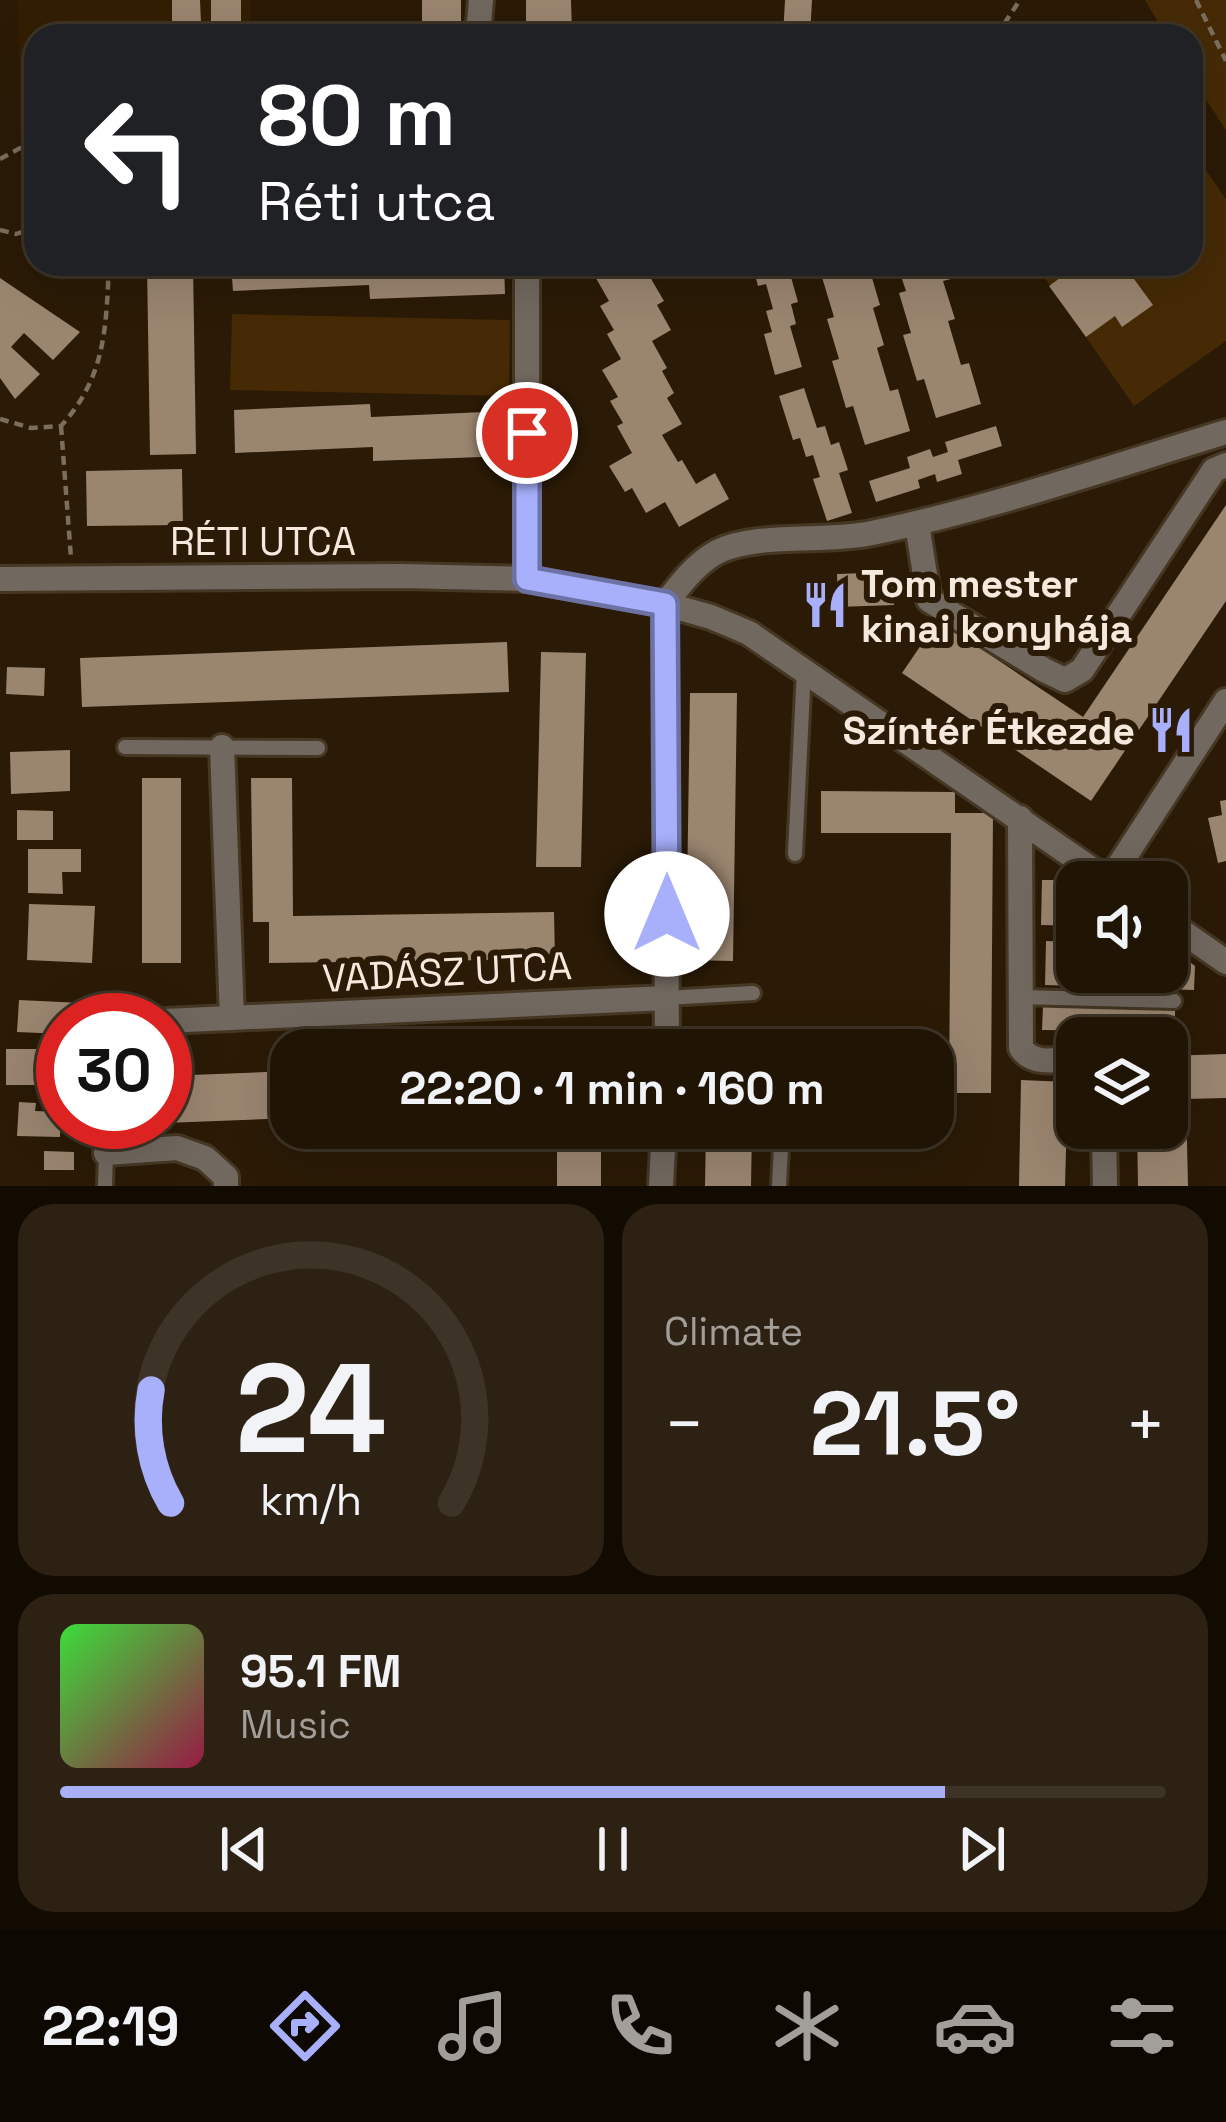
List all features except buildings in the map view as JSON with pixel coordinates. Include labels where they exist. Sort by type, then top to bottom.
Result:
[{"type":"street","points":[[527,276],[527,579]]},
{"type":"street","points":[[667,1029],[665,604],[692,571],[716,553],[741,544],[860,536],[917,524],[1226,432]]},
{"type":"street","points":[[917,524],[929,600],[1065,680],[1082,670],[1214,470],[1226,465]]},
{"type":"street","name":"RÉTI UTCA","points":[[0,579],[527,579],[665,604],[749,633],[1080,861]]},
{"type":"street","points":[[1122,861],[1226,700]]},
{"type":"street","points":[[222,747],[232,1018]]},
{"type":"street","points":[[1020,818],[1021,1048],[1027,1057],[1056,1059]]},
{"type":"street","points":[[1188,936],[1226,962]]},
{"type":"street","name":"VADÁSZ UTCA","points":[[192,1020],[666,998]]},
{"type":"street","points":[[106,1153],[177,1148],[205,1158],[226,1177],[226,1186]]},
{"type":"street","points":[[661,1186],[663,1149]]},
{"type":"street","points":[[1104,1149],[1105,1186]]},
{"type":"lane","points":[[795,854],[805,669]]},
{"type":"lane","points":[[125,747],[318,748]]},
{"type":"lane","points":[[666,998],[752,993]]},
{"type":"lane","points":[[1020,998],[1174,1001]]},
{"type":"lane","points":[[779,1186],[781,1149]]},
{"type":"lane","points":[[105,1186],[106,1153]]},
{"type":"path","points":[[1196,0],[1226,61]]},
{"type":"path","points":[[73,579],[61,426],[79,405],[100,360],[108,276]]},
{"type":"path","points":[[0,419],[31,428],[61,426]]},
{"type":"shaded area","points":[[18,0],[251,0],[251,24],[24,24],[24,134],[19,134]]},
{"type":"shaded area","points":[[1145,0],[1226,0],[1226,130],[1203,95],[1203,24],[1159,24]]},
{"type":"shaded area","points":[[1203,166],[1226,199],[1226,341],[1134,406],[1043,276],[1203,276]]},
{"type":"shaded area","points":[[232,314],[510,320],[509,396],[230,390]]},
{"type":"place","name":"Tom mester kinai konyhája","points":[[825,605]]},
{"type":"place","name":"Színtér Étkezde","points":[[1171,730]]},
{"type":"route","points":[[527,433],[527,579],[665,604],[667,914]]}]
